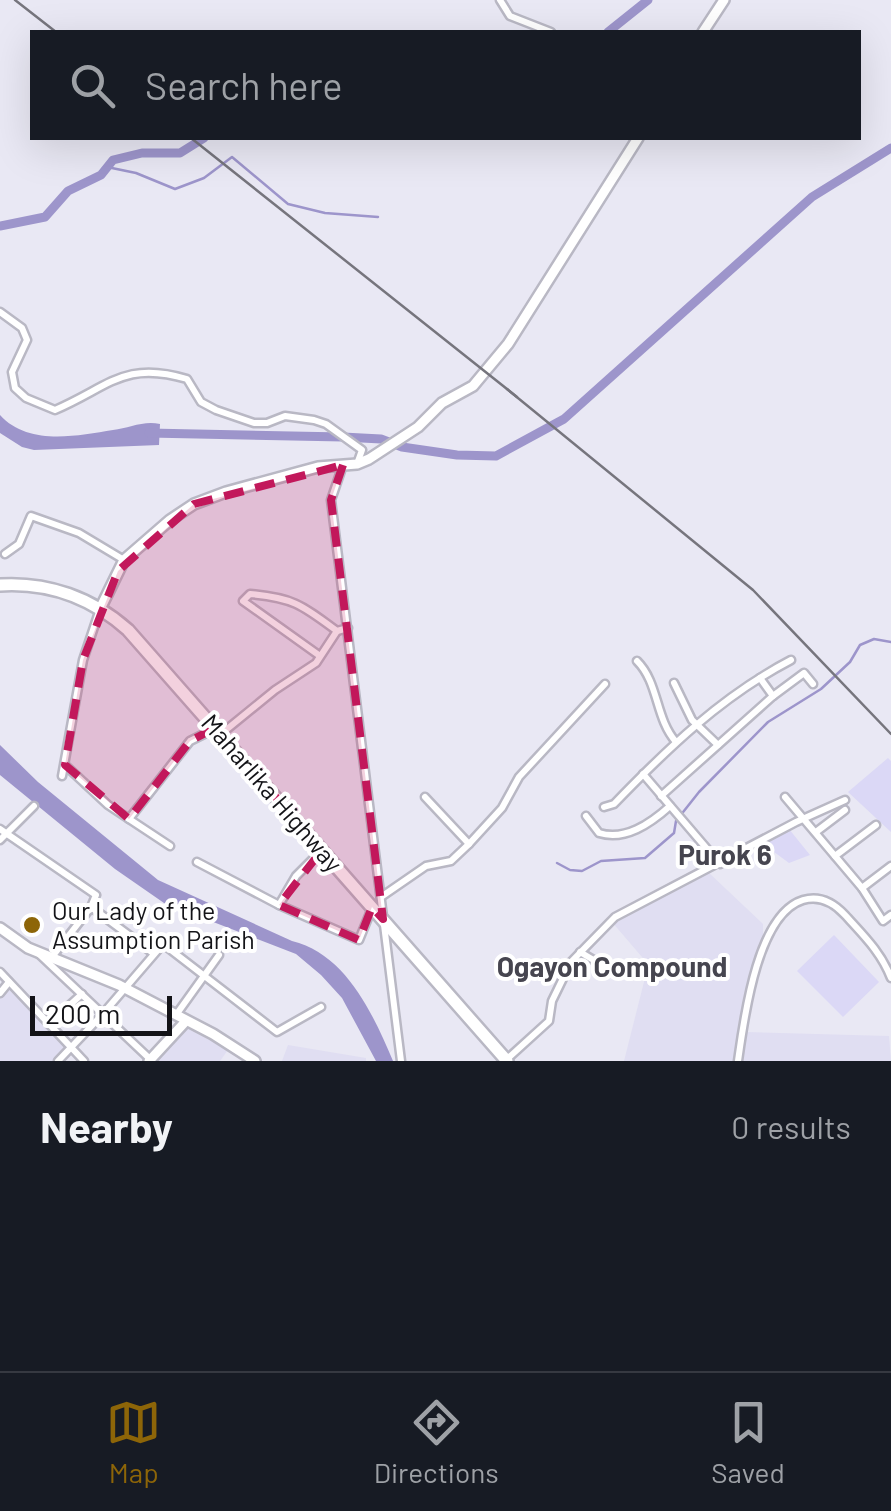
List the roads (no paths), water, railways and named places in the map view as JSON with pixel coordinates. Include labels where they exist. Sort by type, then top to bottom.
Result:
[{"type":"highway","name":"Maharlika Highway","points":[[0,585],[52,589],[100,609],[135,638],[322,850],[376,902],[383,919],[507,1061]]},
{"type":"main road","points":[[704,30],[724,0]]},
{"type":"main road","points":[[100,609],[124,560],[194,504],[318,468],[357,464],[404,438],[442,403],[473,386],[491,368],[637,140]]},
{"type":"main road","points":[[0,928],[37,952],[125,988],[230,1043],[254,1061]]},
{"type":"main road","points":[[150,1060],[186,1021]]},
{"type":"street","points":[[500,0],[510,16],[546,30]]},
{"type":"street","points":[[0,312],[22,328],[27,340],[12,372],[15,388],[43,406],[55,410],[95,388],[110,385],[126,373],[167,373],[187,379],[201,402],[254,423],[268,423],[285,416],[326,424],[362,450],[357,464]]},
{"type":"street","points":[[197,862],[279,905],[359,940],[376,902],[331,500],[343,465]]},
{"type":"street","points":[[5,554],[19,544],[30,516],[79,533],[124,560]]},
{"type":"street","points":[[320,656],[243,601],[250,594],[283,597],[298,602],[338,632]]},
{"type":"street","points":[[62,776],[80,673],[100,609]]},
{"type":"street","points":[[130,819],[190,742],[217,731],[320,656],[338,632],[348,628]]},
{"type":"street","points":[[604,807],[614,804],[697,724],[791,660]]},
{"type":"street","points":[[637,661],[650,674],[666,727],[676,742]]},
{"type":"street","points":[[660,796],[804,673],[813,684]]},
{"type":"street","points":[[760,678],[773,696]]},
{"type":"street","points":[[674,683],[697,724],[718,745]]},
{"type":"street","points":[[376,902],[426,866],[451,861],[469,844],[502,808],[519,778],[605,684]]},
{"type":"street","points":[[65,765],[108,804],[170,846]]},
{"type":"street","points":[[642,774],[720,864]]},
{"type":"street","points":[[785,796],[862,888],[883,922],[891,915]]},
{"type":"street","points":[[425,797],[469,844]]},
{"type":"street","points":[[507,1061],[549,1021],[552,1001],[580,952],[620,913],[845,800]]},
{"type":"street","points":[[34,806],[1,834],[97,898],[52,957]]},
{"type":"street","points":[[586,816],[594,829],[604,835],[626,834],[670,806]]},
{"type":"street","points":[[816,832],[845,810]]},
{"type":"street","points":[[835,856],[876,826]]},
{"type":"street","points":[[279,905],[296,876],[322,850]]},
{"type":"street","points":[[862,888],[891,866]]},
{"type":"street","points":[[738,1061],[754,980],[771,929],[792,905],[815,898],[837,906],[879,953],[891,978]]},
{"type":"street","points":[[91,908],[153,953]]},
{"type":"street","points":[[383,919],[401,1061]]},
{"type":"street","points":[[58,1061],[163,944],[277,1032],[321,1007]]},
{"type":"street","points":[[37,952],[150,1060]]},
{"type":"street","points":[[580,952],[612,971]]},
{"type":"street","points":[[176,1016],[219,955]]},
{"type":"street","points":[[0,972],[84,1061]]},
{"type":"street","points":[[0,993],[10,982]]},
{"type":"street","points":[[48,1024],[82,994]]},
{"type":"waterway","points":[[610,30],[648,0]]},
{"type":"waterway","points":[[0,226],[45,217],[68,191],[101,175],[113,160],[142,153],[180,153],[201,140]]},
{"type":"waterway","points":[[149,433],[381,439],[402,447],[496,456],[564,419],[812,197],[891,148]]},
{"type":"waterway","points":[[107,167],[136,173],[175,189],[204,178],[232,157],[288,204],[325,213],[378,217]]},
{"type":"waterway","points":[[557,863],[582,871],[601,861],[645,858],[674,833],[676,821],[699,792],[768,722],[821,689],[850,662],[860,645],[874,639],[891,642]]},
{"type":"railway","points":[[15,0],[53,30]]},
{"type":"railway","points":[[194,140],[517,397]]},
{"type":"railway","points":[[507,389],[753,590],[891,734]]},
{"type":"place","name":"Our Lady of the Assumption Parish","points":[[32,925]]},
{"type":"district","name":"Purok 6","points":[[725,855]]},
{"type":"district","name":"Ogayon Compound","points":[[612,967]]}]
